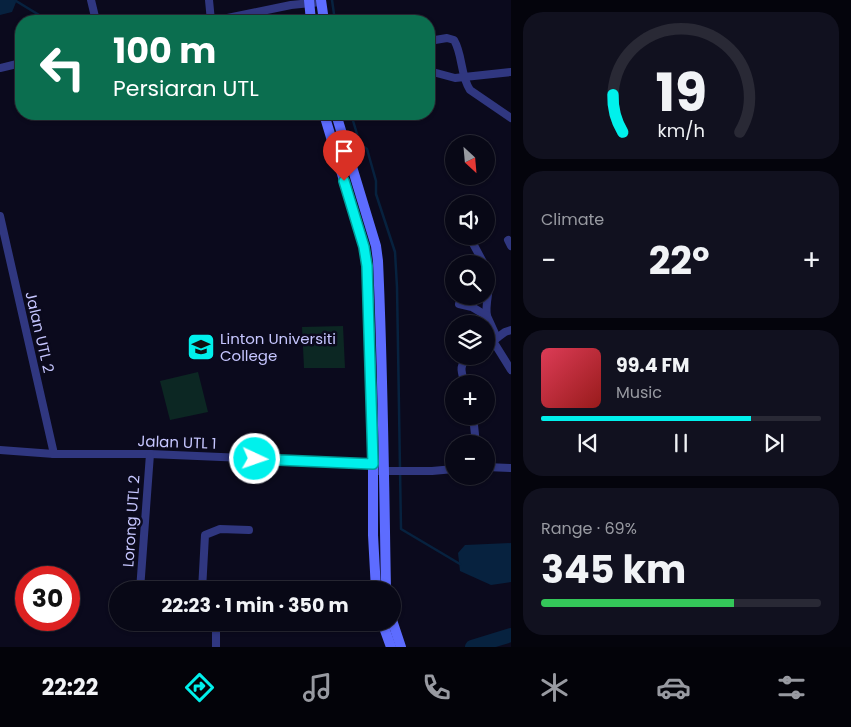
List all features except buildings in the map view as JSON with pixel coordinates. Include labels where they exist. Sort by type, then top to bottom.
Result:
[{"type":"street","points":[[91,0],[95,15]]},
{"type":"street","points":[[209,0],[211,15]]},
{"type":"street","points":[[238,15],[291,3],[321,1],[323,15]]},
{"type":"street","points":[[309,2],[310,15]]},
{"type":"street","points":[[435,40],[447,38],[454,40],[458,47],[464,78],[470,90],[511,118]]},
{"type":"street","points":[[0,68],[15,64]]},
{"type":"street","points":[[435,73],[464,78],[511,72]]},
{"type":"street","points":[[326,120],[366,258],[381,468],[386,581]]},
{"type":"street","points":[[338,120],[378,253],[383,403],[381,468],[373,544],[375,581]]},
{"type":"street","name":"Jalan UTL 2","points":[[0,216],[1,228],[54,454]]},
{"type":"street","points":[[463,305],[472,307],[485,315]]},
{"type":"street","points":[[495,340],[511,330]]},
{"type":"street","points":[[495,346],[511,370]]},
{"type":"street","name":"Jalan UTL 1","points":[[0,450],[54,454],[150,454],[408,471],[445,470]]},
{"type":"street","name":"Lorong UTL 2","points":[[141,581],[150,454]]},
{"type":"street","points":[[495,467],[511,468]]},
{"type":"street","points":[[202,581],[205,535],[220,528],[248,530]]},
{"type":"street","points":[[216,631],[216,647]]},
{"type":"street","points":[[385,631],[391,647]]},
{"type":"street","points":[[396,631],[401,647]]},
{"type":"green space","points":[[343,326],[345,368],[304,368],[302,327]]},
{"type":"green space","points":[[198,372],[208,412],[170,420],[160,381]]},
{"type":"water","points":[[0,0],[17,0],[12,12],[0,15]]},
{"type":"water","points":[[511,543],[511,582],[491,585],[460,571],[458,553],[465,545]]},
{"type":"waterway","points":[[332,0],[334,15]]},
{"type":"waterway","points":[[16,1],[39,15]]},
{"type":"waterway","points":[[353,120],[360,144],[367,149],[376,181],[376,194],[395,252],[401,529],[460,564]]},
{"type":"waterway","points":[[472,647],[511,635]]},
{"type":"place","name":"Linton Universiti College","points":[[201,347]]},
{"type":"route","points":[[255,459],[373,464],[367,266],[364,247],[344,181]]}]
